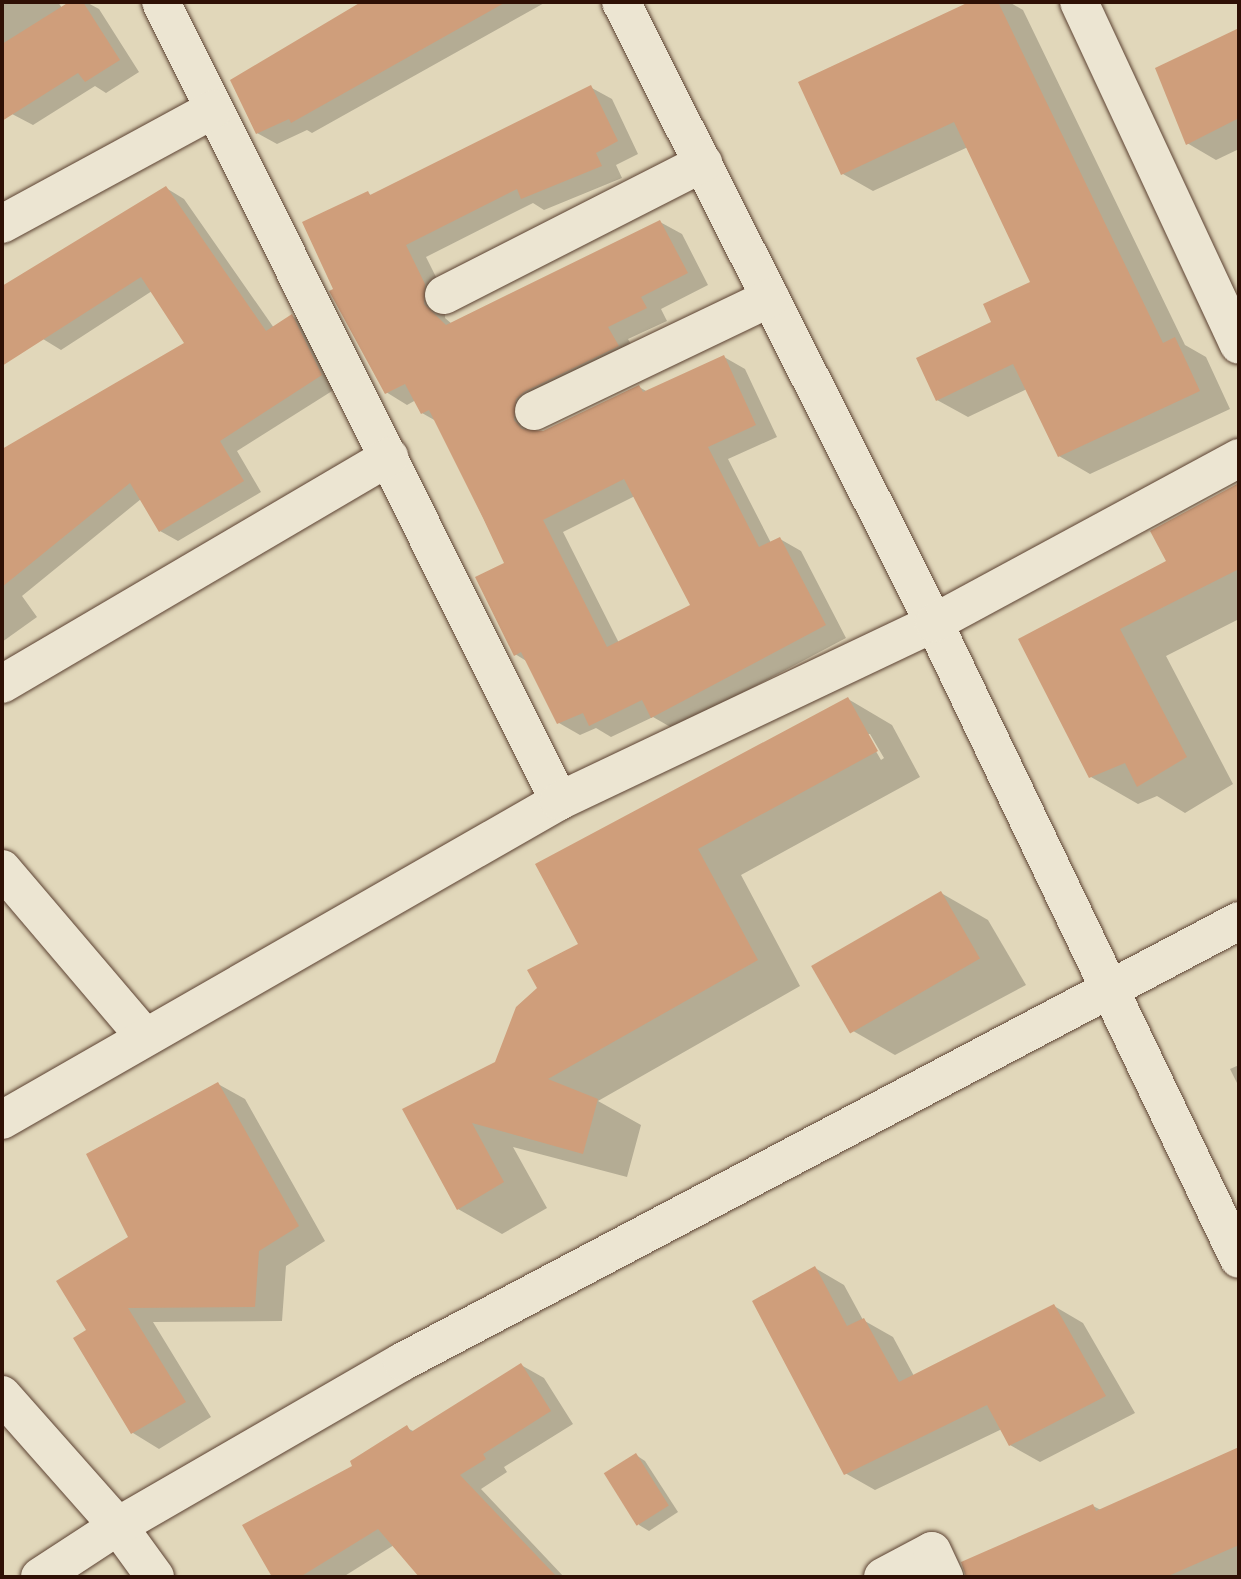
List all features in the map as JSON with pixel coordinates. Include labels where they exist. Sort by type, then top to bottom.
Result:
[{"type":"street","points":[[161,2],[558,801]]},
{"type":"street","points":[[621,2],[934,623],[1108,991],[1239,1259]]},
{"type":"street","points":[[1079,2],[1239,345]]},
{"type":"street","points":[[2,224],[214,108]]},
{"type":"street","points":[[444,295],[703,163]]},
{"type":"street","points":[[534,411],[770,298]]},
{"type":"street","points":[[2,684],[389,457]]},
{"type":"street","points":[[2,1120],[144,1036],[558,801],[934,623],[1239,458]]},
{"type":"street","points":[[2,869],[144,1036]]},
{"type":"street","points":[[40,1577],[118,1526],[402,1362],[1239,920]]},
{"type":"street","points":[[2,1395],[118,1526],[155,1577]]},
{"type":"street","points":[[883,1577],[932,1551],[944,1577]]},
{"type":"building","points":[[69,2],[83,2],[120,60],[85,82],[78,73],[2,121],[2,44]]},
{"type":"building","points":[[361,2],[506,2],[291,123],[289,119],[256,134],[230,80]]},
{"type":"building","points":[[969,2],[998,2],[1163,343],[1175,337],[1200,391],[1058,457],[1013,364],[936,401],[916,358],[991,322],[983,304],[1030,282],[954,122],[841,175],[798,82]]},
{"type":"building","points":[[1239,28],[1239,118],[1186,145],[1155,68]]},
{"type":"building","points":[[591,85],[618,141],[596,153],[602,166],[521,199],[517,189],[406,245],[425,284],[424,304],[446,325],[660,220],[688,273],[641,297],[647,308],[608,327],[619,346],[524,392],[516,399],[514,420],[522,429],[543,431],[639,385],[643,392],[724,355],[756,425],[708,447],[759,547],[780,537],[826,625],[651,718],[642,700],[589,726],[583,713],[557,724],[521,652],[514,656],[475,577],[504,563],[429,410],[421,414],[405,384],[385,394],[329,291],[333,289],[302,222],[368,191],[370,195]],"holes":[[[624,479],[690,605],[607,647],[543,520]]]},
{"type":"building","points":[[166,186],[266,331],[292,314],[322,375],[220,441],[244,481],[159,532],[130,483],[2,587],[2,449],[184,343],[141,277],[2,366],[2,286]]},
{"type":"building","points":[[1239,483],[1239,569],[1120,629],[1187,757],[1137,787],[1125,763],[1089,778],[1018,639],[1166,561],[1150,531]]},
{"type":"building","points":[[848,697],[878,751],[698,849],[758,960],[548,1079],[598,1099],[583,1154],[472,1123],[504,1182],[457,1210],[402,1109],[495,1062],[516,1007],[537,988],[527,970],[578,944],[535,864]]},
{"type":"building","points":[[941,891],[980,959],[850,1034],[811,966]]},
{"type":"building","points":[[218,1082],[299,1226],[259,1251],[255,1307],[128,1308],[186,1402],[131,1434],[73,1338],[86,1330],[56,1281],[128,1237],[86,1154]]},
{"type":"building","points":[[815,1266],[847,1326],[864,1318],[899,1382],[1054,1304],[1106,1396],[1009,1446],[987,1405],[844,1475],[752,1301]]},
{"type":"building","points":[[521,1363],[551,1411],[483,1454],[486,1459],[460,1475],[557,1577],[419,1577],[378,1529],[300,1577],[272,1577],[242,1525],[352,1466],[350,1461],[407,1425],[411,1432]]},
{"type":"building","points":[[1239,1447],[1239,1545],[1166,1577],[966,1577],[961,1562],[1093,1504],[1096,1511]]},
{"type":"building","points":[[636,1453],[669,1506],[637,1526],[604,1473]]}]
